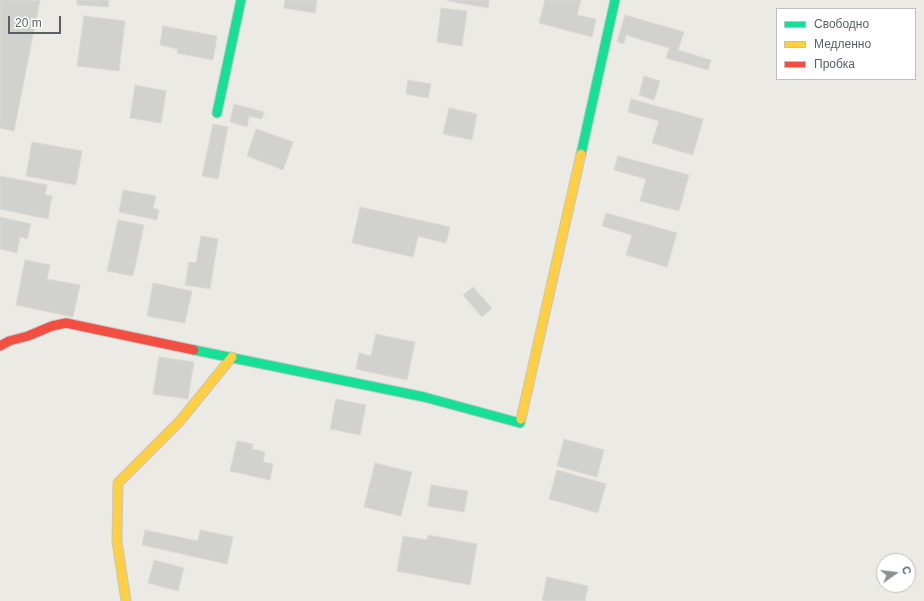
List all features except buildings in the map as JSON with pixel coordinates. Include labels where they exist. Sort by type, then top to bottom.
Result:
[{"type":"street","points":[[217,113],[241,0]]},
{"type":"street","points":[[0,346],[9,341],[28,336],[52,326],[66,323],[424,397],[520,423],[615,0]]},
{"type":"street","points":[[126,601],[117,541],[118,483],[180,421],[232,357]]},
{"type":"traffic: fast","points":[[217,113],[241,0]]},
{"type":"traffic: fast","points":[[581,154],[615,0]]},
{"type":"traffic: fast","points":[[194,350],[424,397],[520,423],[521,419]]},
{"type":"traffic: slow","points":[[521,419],[581,154]]},
{"type":"traffic: slow","points":[[126,601],[117,541],[118,483],[180,421],[232,357]]},
{"type":"traffic: jam","points":[[0,346],[9,341],[28,336],[52,326],[66,323],[194,350]]}]
